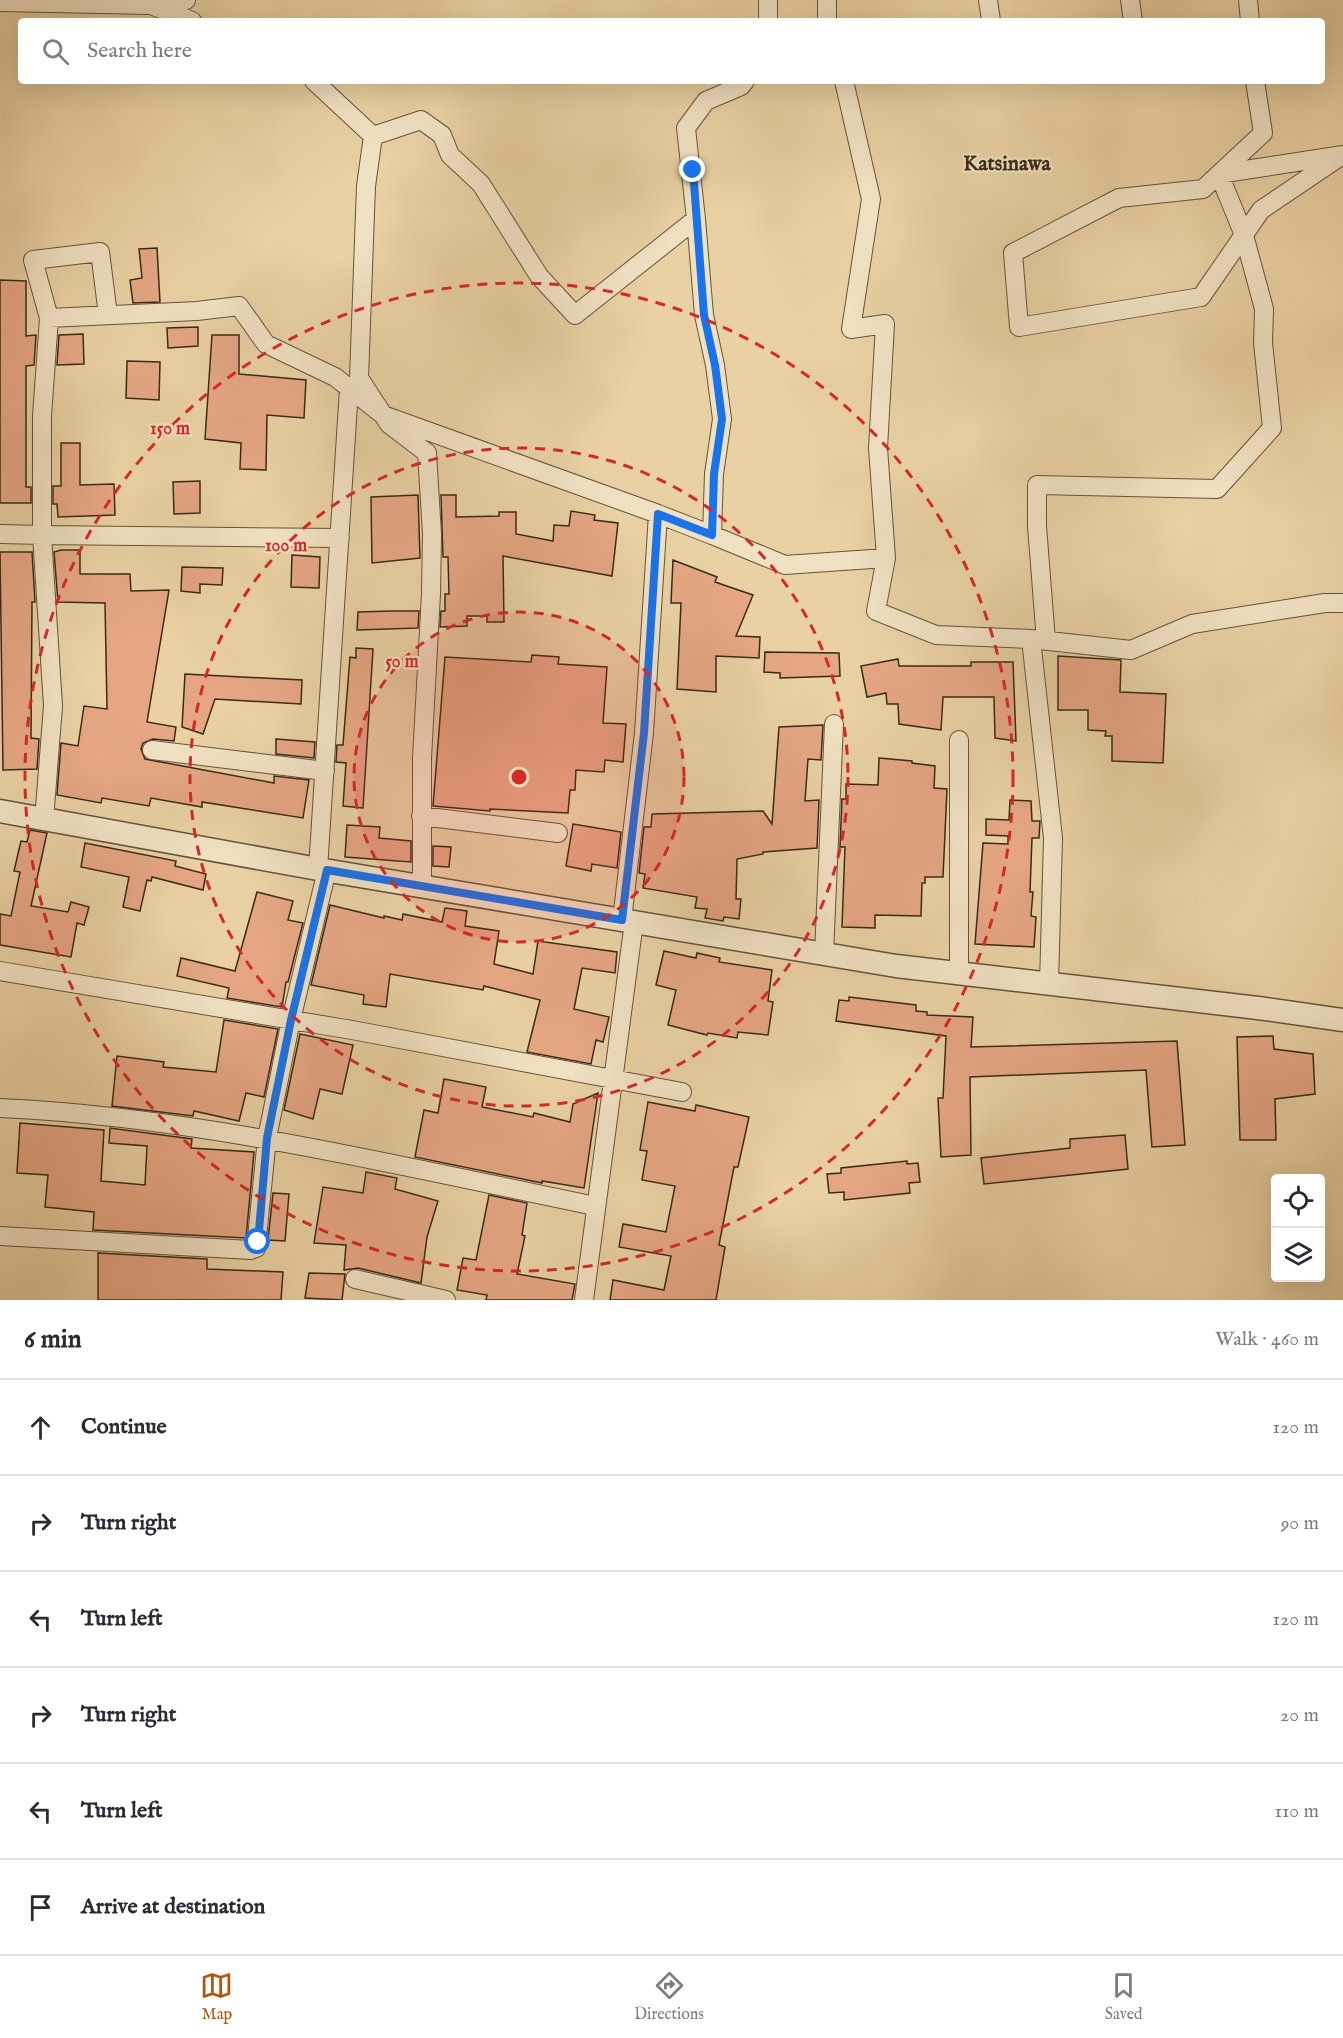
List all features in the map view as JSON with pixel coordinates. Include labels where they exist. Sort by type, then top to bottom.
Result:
[{"type":"street","points":[[0,2],[186,0]]},
{"type":"street","points":[[768,0],[768,18]]},
{"type":"street","points":[[827,0],[827,18]]},
{"type":"street","points":[[988,0],[991,18]]},
{"type":"street","points":[[1130,0],[1133,18]]},
{"type":"street","points":[[1248,0],[1250,18]]},
{"type":"street","points":[[150,2],[185,18]]},
{"type":"street","points":[[317,84],[373,136]]},
{"type":"street","points":[[712,535],[714,474],[722,419],[715,365],[704,315],[687,128],[706,101],[743,84]]},
{"type":"street","points":[[845,84],[871,199],[852,329],[885,324],[878,448],[886,558],[876,611],[936,635],[1038,640],[1131,650],[1192,624],[1325,603],[1343,603]]},
{"type":"street","points":[[1255,84],[1263,133],[1203,189],[1119,198],[1013,253],[1019,327],[1201,297],[1261,210],[1343,155]]},
{"type":"street","points":[[373,136],[421,120],[442,135],[450,155],[481,183],[539,276],[575,315],[696,219]]},
{"type":"street","points":[[373,136],[366,186],[359,378],[389,424],[427,453],[432,534],[422,758],[422,887]]},
{"type":"street","points":[[1219,174],[1343,155]]},
{"type":"street","points":[[1048,984],[1053,838],[1038,640],[1037,485],[1217,489],[1272,428],[1263,343],[1264,309],[1244,235],[1219,174]]},
{"type":"street","points":[[44,820],[53,706],[42,535],[42,416],[49,318],[33,260],[100,252],[108,315]]},
{"type":"street","points":[[49,318],[197,311],[239,306],[266,344],[335,377],[383,415],[658,514],[785,565],[886,558]]},
{"type":"street","points":[[0,1236],[251,1250],[256,1248],[267,1138],[322,870],[325,771],[349,388]]},
{"type":"street","points":[[584,1300],[613,1080],[628,921],[644,733],[658,514]]},
{"type":"street","points":[[0,534],[340,538]]},
{"type":"street","points":[[824,954],[834,724]]},
{"type":"street","points":[[959,740],[959,974]]},
{"type":"street","points":[[152,750],[325,771]]},
{"type":"street","points":[[0,811],[322,870],[824,954],[959,974],[1258,1008],[1343,1020]]},
{"type":"street","points":[[422,816],[558,832]]},
{"type":"street","points":[[0,971],[291,1020],[682,1092]]},
{"type":"street","points":[[0,1108],[41,1110],[267,1138],[596,1206]]},
{"type":"street","points":[[355,1280],[446,1300]]},
{"type":"building","points":[[157,248],[160,302],[133,303],[130,280],[142,278],[139,249]]},
{"type":"building","points":[[0,280],[26,281],[26,336],[36,335],[34,365],[26,366],[26,487],[31,487],[31,503],[0,503]]},
{"type":"building","points":[[198,327],[198,346],[168,348],[167,328]]},
{"type":"building","points":[[83,334],[84,364],[57,365],[59,335]]},
{"type":"building","points":[[212,335],[239,335],[239,374],[306,380],[304,418],[267,415],[266,470],[240,469],[241,443],[205,439]]},
{"type":"building","points":[[127,361],[160,362],[159,400],[126,398]]},
{"type":"building","points":[[61,443],[80,443],[80,485],[114,484],[115,515],[58,517],[57,504],[53,504],[53,486],[61,486]]},
{"type":"building","points":[[200,481],[200,513],[174,514],[173,482]]},
{"type":"building","points":[[418,495],[420,558],[372,563],[371,497]]},
{"type":"building","points":[[441,495],[456,495],[456,517],[499,516],[499,512],[516,512],[516,534],[553,541],[554,525],[569,526],[571,511],[595,515],[594,520],[618,523],[612,576],[503,556],[504,622],[487,622],[487,616],[467,616],[467,626],[440,627],[441,611],[445,611],[445,594],[449,594],[448,557],[443,557]]},
{"type":"building","points":[[80,550],[80,574],[130,574],[131,591],[169,590],[147,722],[176,727],[174,741],[153,739],[143,743],[141,749],[145,759],[274,783],[274,776],[309,780],[303,818],[202,802],[202,807],[151,798],[149,806],[102,798],[101,803],[57,795],[61,743],[78,746],[84,706],[107,709],[105,603],[58,602],[54,552]]},
{"type":"building","points":[[0,552],[32,552],[35,602],[32,602],[31,738],[39,739],[37,769],[3,770]]},
{"type":"building","points":[[292,555],[320,557],[319,588],[291,587]]},
{"type":"building","points":[[673,560],[717,577],[715,582],[753,595],[736,636],[760,637],[759,658],[716,656],[716,692],[677,689],[681,603],[671,603]]},
{"type":"building","points":[[182,567],[223,568],[222,585],[200,584],[200,593],[181,591]]},
{"type":"building","points":[[419,611],[418,628],[357,630],[358,612]]},
{"type":"building","points":[[356,648],[373,649],[363,808],[343,806],[346,763],[336,762],[337,745],[343,745],[350,657],[356,658]]},
{"type":"building","points":[[765,652],[839,653],[840,676],[780,678],[780,673],[764,672]]},
{"type":"building","points":[[532,655],[559,657],[558,664],[607,667],[603,723],[626,724],[623,762],[605,760],[604,772],[576,770],[575,790],[570,790],[568,813],[490,809],[490,811],[433,806],[445,657],[531,662]]},
{"type":"building","points":[[1058,656],[1121,660],[1120,692],[1166,694],[1163,763],[1112,761],[1112,736],[1105,736],[1106,731],[1088,730],[1088,710],[1058,710]]},
{"type":"building","points":[[898,659],[899,666],[971,666],[971,662],[1013,662],[1016,741],[995,738],[994,697],[943,697],[941,730],[899,724],[898,704],[887,704],[886,693],[867,697],[861,666]]},
{"type":"building","points":[[185,674],[302,680],[301,704],[215,699],[203,734],[182,727]]},
{"type":"building","points":[[823,725],[821,760],[808,759],[805,801],[819,800],[817,848],[763,852],[763,854],[737,859],[736,899],[741,899],[739,919],[724,917],[723,921],[705,918],[707,909],[695,908],[697,897],[643,888],[645,874],[639,873],[644,827],[651,827],[652,814],[763,811],[772,824],[779,727]]},
{"type":"building","points":[[276,739],[315,742],[314,758],[276,754]]},
{"type":"building","points":[[879,758],[935,766],[934,788],[947,789],[943,877],[925,877],[925,883],[922,883],[921,916],[875,915],[875,928],[842,927],[845,847],[840,847],[842,799],[846,799],[846,784],[878,785]]},
{"type":"building","points":[[1010,800],[1031,801],[1032,821],[1040,821],[1039,838],[1032,838],[1030,892],[1033,892],[1031,916],[1036,917],[1034,947],[975,944],[983,843],[1008,844],[1008,836],[986,835],[986,819],[1009,820]]},
{"type":"building","points":[[573,824],[621,832],[617,868],[592,864],[591,871],[566,866]]},
{"type":"building","points":[[347,825],[380,827],[379,838],[411,841],[411,862],[345,857]]},
{"type":"building","points":[[30,830],[47,833],[31,906],[68,912],[71,902],[89,907],[84,925],[77,923],[71,957],[0,945],[0,914],[11,916],[20,872],[14,871],[21,841],[27,842]]},
{"type":"building","points":[[85,843],[176,861],[175,866],[206,874],[203,890],[152,877],[151,881],[147,880],[140,911],[123,907],[129,877],[81,867]]},
{"type":"building","points":[[433,846],[451,847],[449,867],[433,866]]},
{"type":"building","points":[[257,892],[293,901],[288,920],[303,923],[288,982],[286,982],[282,1007],[227,998],[229,988],[177,976],[181,958],[235,971]]},
{"type":"building","points":[[330,905],[384,918],[384,916],[402,920],[403,914],[442,922],[445,908],[467,911],[465,926],[499,931],[494,964],[533,974],[538,941],[617,952],[615,973],[582,968],[574,1009],[609,1017],[603,1042],[596,1040],[591,1064],[527,1052],[540,1000],[484,986],[483,990],[390,974],[386,1007],[363,1004],[364,995],[311,985]]},
{"type":"building","points":[[664,951],[696,958],[697,953],[720,958],[719,962],[772,970],[768,1001],[773,1002],[768,1035],[738,1032],[737,1038],[708,1033],[707,1035],[668,1025],[676,990],[656,985]]},
{"type":"building","points":[[849,997],[916,1005],[916,1011],[927,1012],[927,1015],[973,1017],[971,1047],[1177,1041],[1185,1145],[1152,1147],[1146,1070],[970,1077],[971,1155],[941,1157],[938,1098],[943,1098],[946,1036],[836,1021],[839,1000],[849,1001]]},
{"type":"building","points":[[224,1020],[278,1029],[264,1097],[246,1093],[239,1121],[194,1111],[193,1116],[112,1106],[117,1056],[164,1062],[163,1067],[216,1072]]},
{"type":"building","points":[[300,1034],[353,1045],[342,1094],[320,1089],[313,1119],[284,1110]]},
{"type":"building","points":[[1273,1036],[1274,1049],[1313,1054],[1315,1094],[1275,1099],[1276,1140],[1240,1140],[1237,1037]]},
{"type":"building","points":[[444,1079],[486,1087],[482,1107],[533,1117],[534,1113],[570,1122],[573,1104],[598,1093],[584,1188],[542,1181],[542,1183],[415,1157],[424,1110],[438,1113]]},
{"type":"building","points":[[648,1102],[695,1111],[696,1105],[749,1117],[738,1167],[734,1167],[719,1245],[725,1247],[716,1300],[610,1300],[613,1280],[664,1290],[671,1256],[619,1247],[623,1224],[666,1232],[675,1186],[642,1180],[647,1151],[640,1150]]},
{"type":"building","points":[[20,1123],[104,1130],[101,1181],[145,1185],[147,1146],[109,1143],[110,1128],[192,1139],[191,1148],[254,1152],[246,1238],[93,1230],[94,1212],[45,1207],[48,1175],[17,1173]]},
{"type":"building","points":[[1125,1135],[1128,1169],[984,1184],[981,1158],[1070,1148],[1070,1139]]},
{"type":"building","points":[[907,1161],[907,1164],[918,1163],[920,1182],[909,1183],[910,1193],[844,1200],[844,1192],[829,1193],[827,1174],[841,1173],[841,1168]]},
{"type":"building","points":[[366,1172],[397,1178],[395,1189],[438,1201],[427,1237],[421,1283],[358,1268],[344,1270],[346,1245],[314,1243],[323,1187],[363,1193]]},
{"type":"building","points":[[273,1193],[289,1194],[285,1241],[268,1240]]},
{"type":"building","points":[[489,1195],[527,1203],[522,1235],[525,1236],[517,1274],[575,1284],[572,1300],[486,1300],[487,1295],[457,1290],[463,1258],[476,1260]]},
{"type":"building","points":[[98,1253],[207,1259],[207,1269],[283,1272],[281,1300],[98,1300]]},
{"type":"building","points":[[309,1273],[345,1274],[342,1300],[305,1298]]},
{"type":"district","name":"Katsinawa","points":[[1007,163]]},
{"type":"route","points":[[258,1242],[267,1138],[291,1020],[327,870],[622,920],[632,817],[644,733],[658,514],[712,535],[714,474],[722,419],[715,365],[704,315],[693,170]]}]
